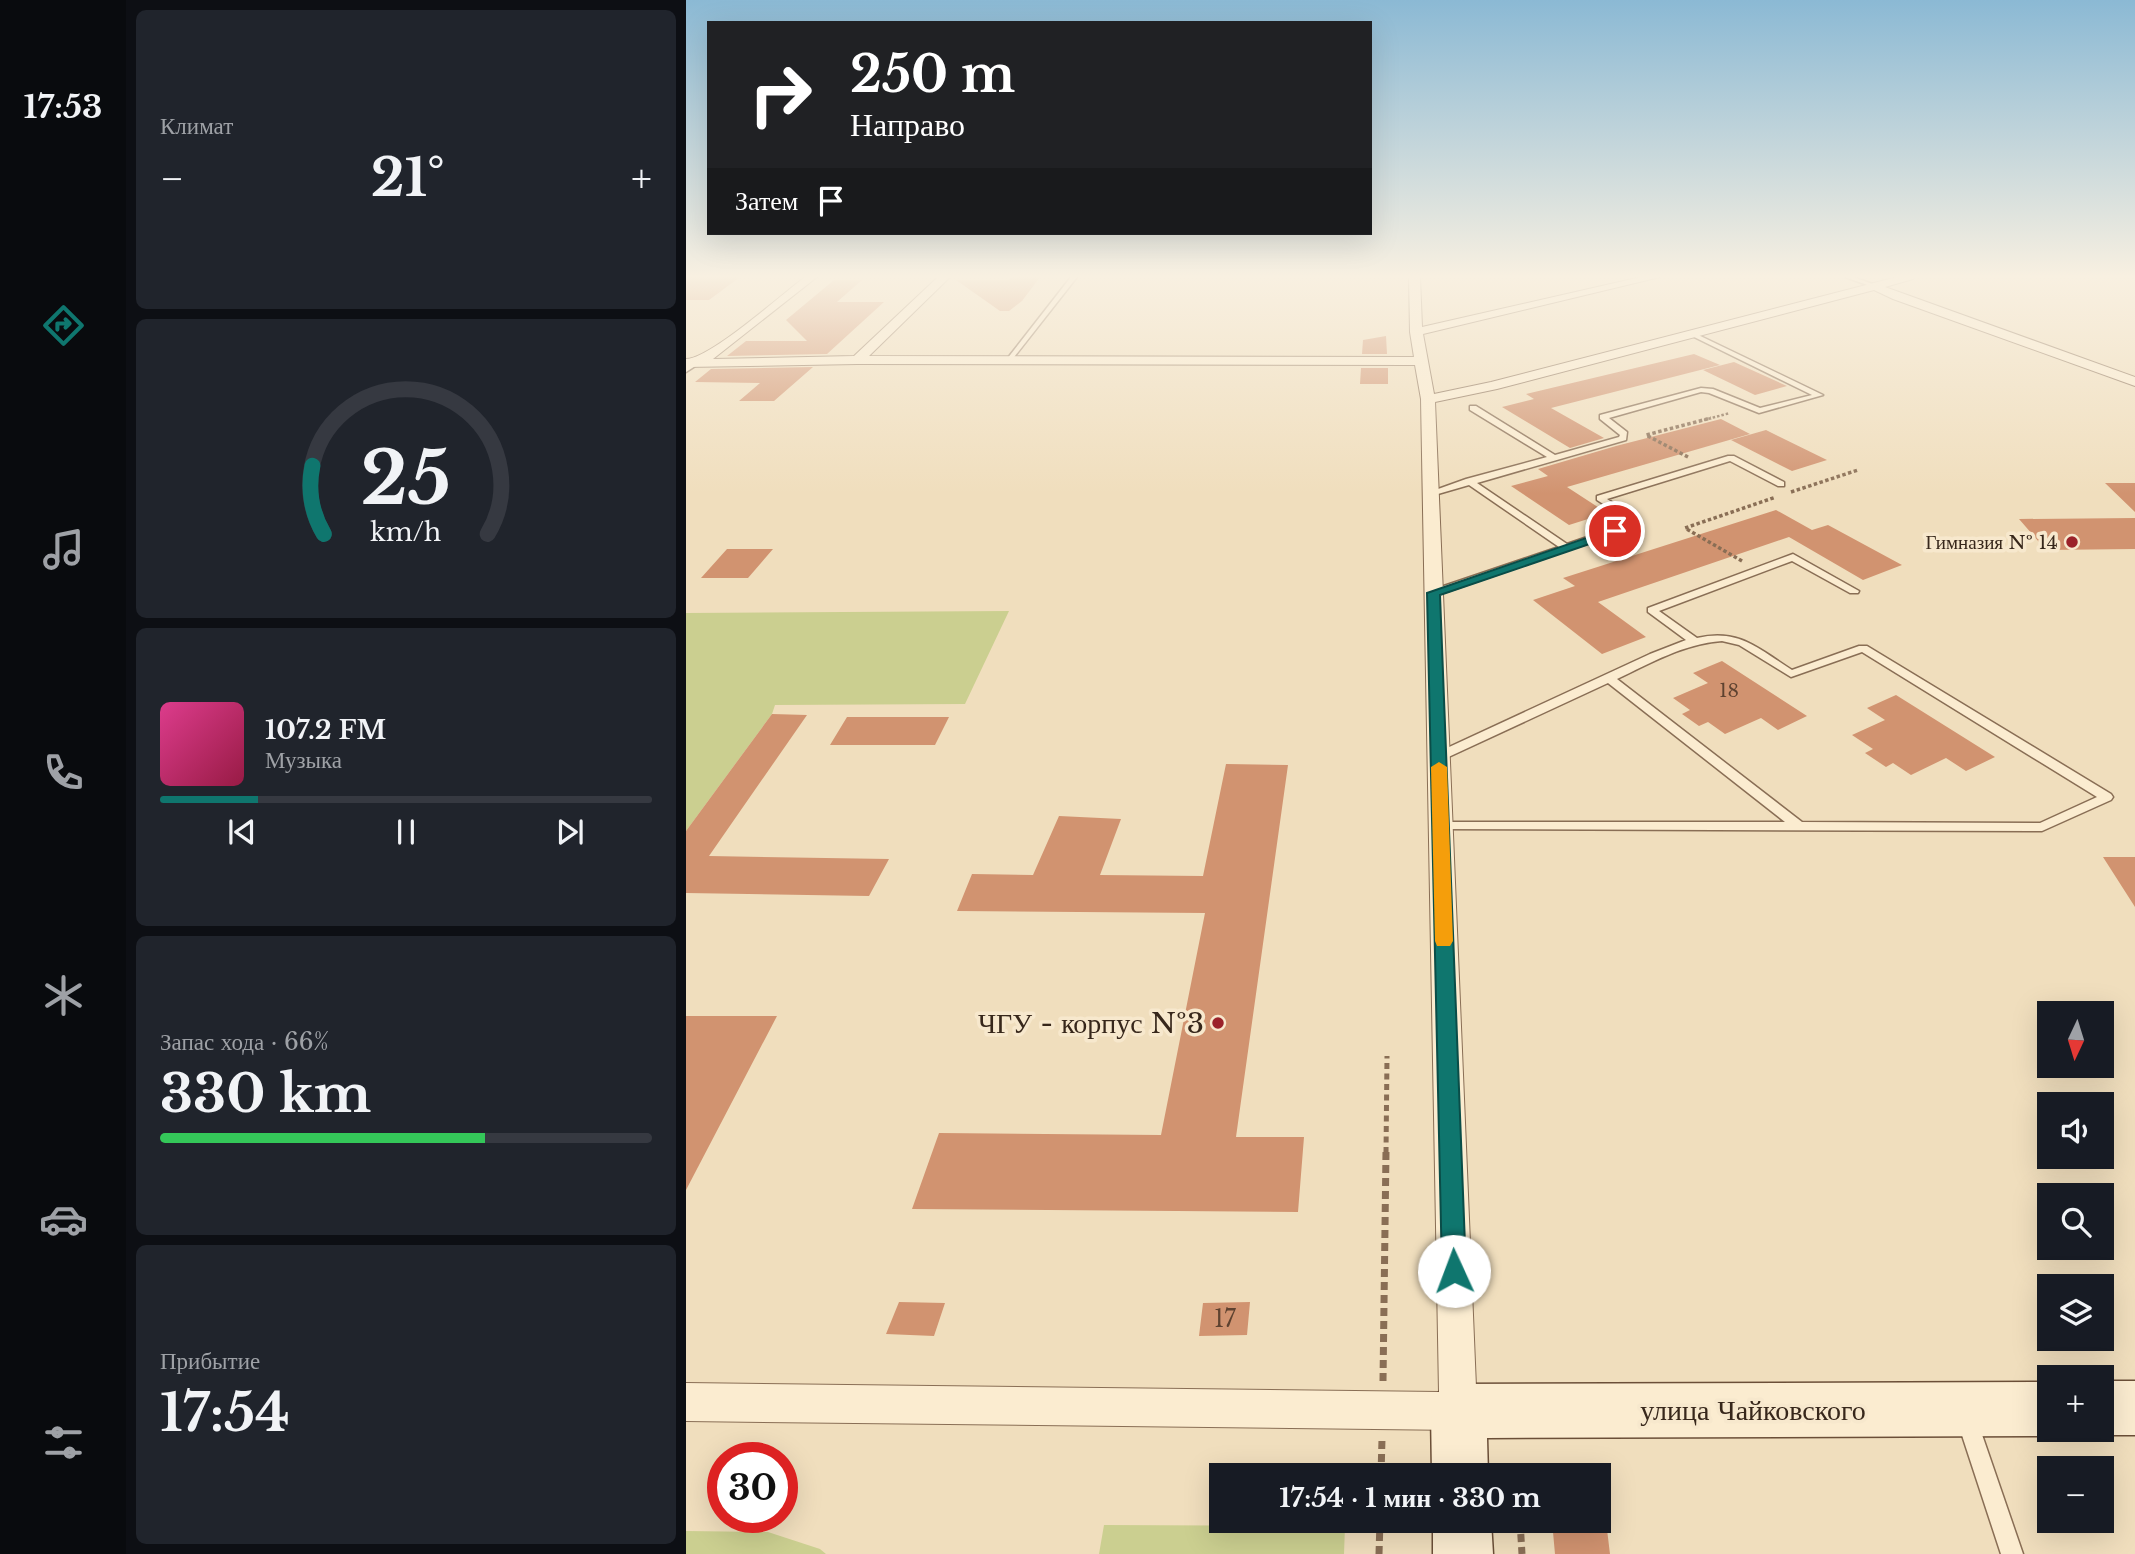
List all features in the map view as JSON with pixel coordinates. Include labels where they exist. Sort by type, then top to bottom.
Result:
[{"type":"street","points":[[689,365],[719,350]]},
{"type":"street","points":[[858,360],[869,350]]},
{"type":"street","points":[[1419,350],[1428,399],[1460,1463]]},
{"type":"street","points":[[1428,399],[1492,386],[1632,350]]},
{"type":"street","points":[[2044,350],[2135,382]]},
{"type":"street","points":[[689,365],[858,360],[1421,361]]},
{"type":"street","points":[[686,1402],[1458,1410]]},
{"type":"street","points":[[2114,1408],[2135,1408]]},
{"type":"street","name":"улица Чайковского","points":[[1458,1410],[2037,1409]]},
{"type":"street","points":[[1462,1533],[1463,1554]]},
{"type":"lane","points":[[1009,360],[1017,350]]},
{"type":"lane","points":[[1431,493],[1625,436],[1603,420],[1605,416],[1701,390],[1762,411],[1819,394],[1725,350]]},
{"type":"lane","points":[[1473,408],[1552,457]]},
{"type":"lane","points":[[1433,593],[1638,523],[1600,498],[1731,458],[1781,484]]},
{"type":"lane","points":[[1469,481],[1567,548]]},
{"type":"lane","points":[[1694,641],[1652,610],[1794,557],[1854,591]]},
{"type":"lane","points":[[1438,757],[1694,641],[1722,638],[1737,641],[1791,674],[1863,648],[2107,797],[2042,827],[1440,826]]},
{"type":"lane","points":[[1609,678],[1798,826]]},
{"type":"lane","points":[[1963,1409],[2012,1554]]},
{"type":"path","points":[[1704,466],[1646,435],[1748,408]]},
{"type":"path","points":[[1758,570],[1685,527],[1858,470]]},
{"type":"path","points":[[1381,1463],[1387,1056]]},
{"type":"path","points":[[1379,1554],[1380,1533]]},
{"type":"path","points":[[1521,1533],[1522,1554]]},
{"type":"green space","points":[[1009,611],[965,704],[775,705],[772,714],[686,831],[686,613]]},
{"type":"green space","points":[[1104,1525],[1209,1525],[1209,1533],[1345,1533],[1344,1554],[1099,1554]]},
{"type":"green space","points":[[686,1531],[771,1533],[820,1549],[826,1554],[686,1554]]},
{"type":"building","points":[[735,350],[832,350],[827,354],[727,356]]},
{"type":"building","points":[[1362,350],[1387,350],[1387,354],[1362,354]]},
{"type":"building","points":[[1694,354],[1720,365],[1551,408],[1604,438],[1570,448],[1502,407],[1534,399],[1526,394]]},
{"type":"building","points":[[1734,362],[1787,386],[1755,395],[1703,370]]},
{"type":"building","points":[[813,367],[774,401],[739,401],[760,383],[695,382],[711,369]]},
{"type":"building","points":[[1361,368],[1388,368],[1388,384],[1360,384]]},
{"type":"building","points":[[1721,419],[1750,434],[1567,487],[1607,513],[1569,525],[1511,486],[1548,476],[1538,469]]},
{"type":"building","points":[[1766,430],[1827,460],[1792,471],[1731,440]]},
{"type":"building","points":[[2105,483],[2135,483],[2135,512]]},
{"type":"building","points":[[1776,510],[1812,530],[1828,525],[1902,565],[1863,580],[1789,537],[1598,602],[1646,637],[1602,654],[1533,600],[1575,586],[1563,578]]},
{"type":"building","points":[[2135,518],[2135,549],[2046,550],[2019,519]]},
{"type":"building","points":[[727,549],[773,549],[748,578],[701,578]]},
{"type":"building","points":[[1722,661],[1807,716],[1778,730],[1761,718],[1725,734],[1708,722],[1699,726],[1682,714],[1690,710],[1673,698],[1708,683],[1693,673]]},
{"type":"building","points":[[1896,695],[1995,757],[1966,771],[1946,758],[1911,775],[1893,763],[1886,767],[1865,753],[1873,749],[1852,735],[1885,720],[1867,708]]},
{"type":"building","points":[[772,714],[807,715],[709,856],[889,859],[869,896],[686,893],[686,831]]},
{"type":"building","points":[[847,717],[949,717],[935,745],[830,745]]},
{"type":"building","name":"ЧГУ - корпус №3","points":[[1226,764],[1288,765],[1236,1137],[1304,1137],[1298,1212],[912,1209],[939,1133],[1161,1135],[1205,913],[957,911],[972,874],[1033,875],[1059,816],[1121,819],[1100,875],[1203,876]]},
{"type":"building","points":[[2103,857],[2135,857],[2135,907]]},
{"type":"building","points":[[686,1016],[777,1016],[686,1190]]},
{"type":"building","points":[[899,1302],[945,1303],[934,1336],[886,1334]]},
{"type":"building","points":[[1250,1302],[1247,1335],[1199,1336],[1203,1303]]},
{"type":"building","points":[[1553,1533],[1607,1533],[1610,1554],[1555,1554]]},
{"type":"slow traffic","points":[[1439,767],[1444,941]]},
{"type":"place","name":"Гимназия № 14","points":[[2072,542]]},
{"type":"place","name":"ЧГУ - корпус №3","points":[[1218,1023]]},
{"type":"route","points":[[1454,1271],[1433,593],[1615,531]]}]
